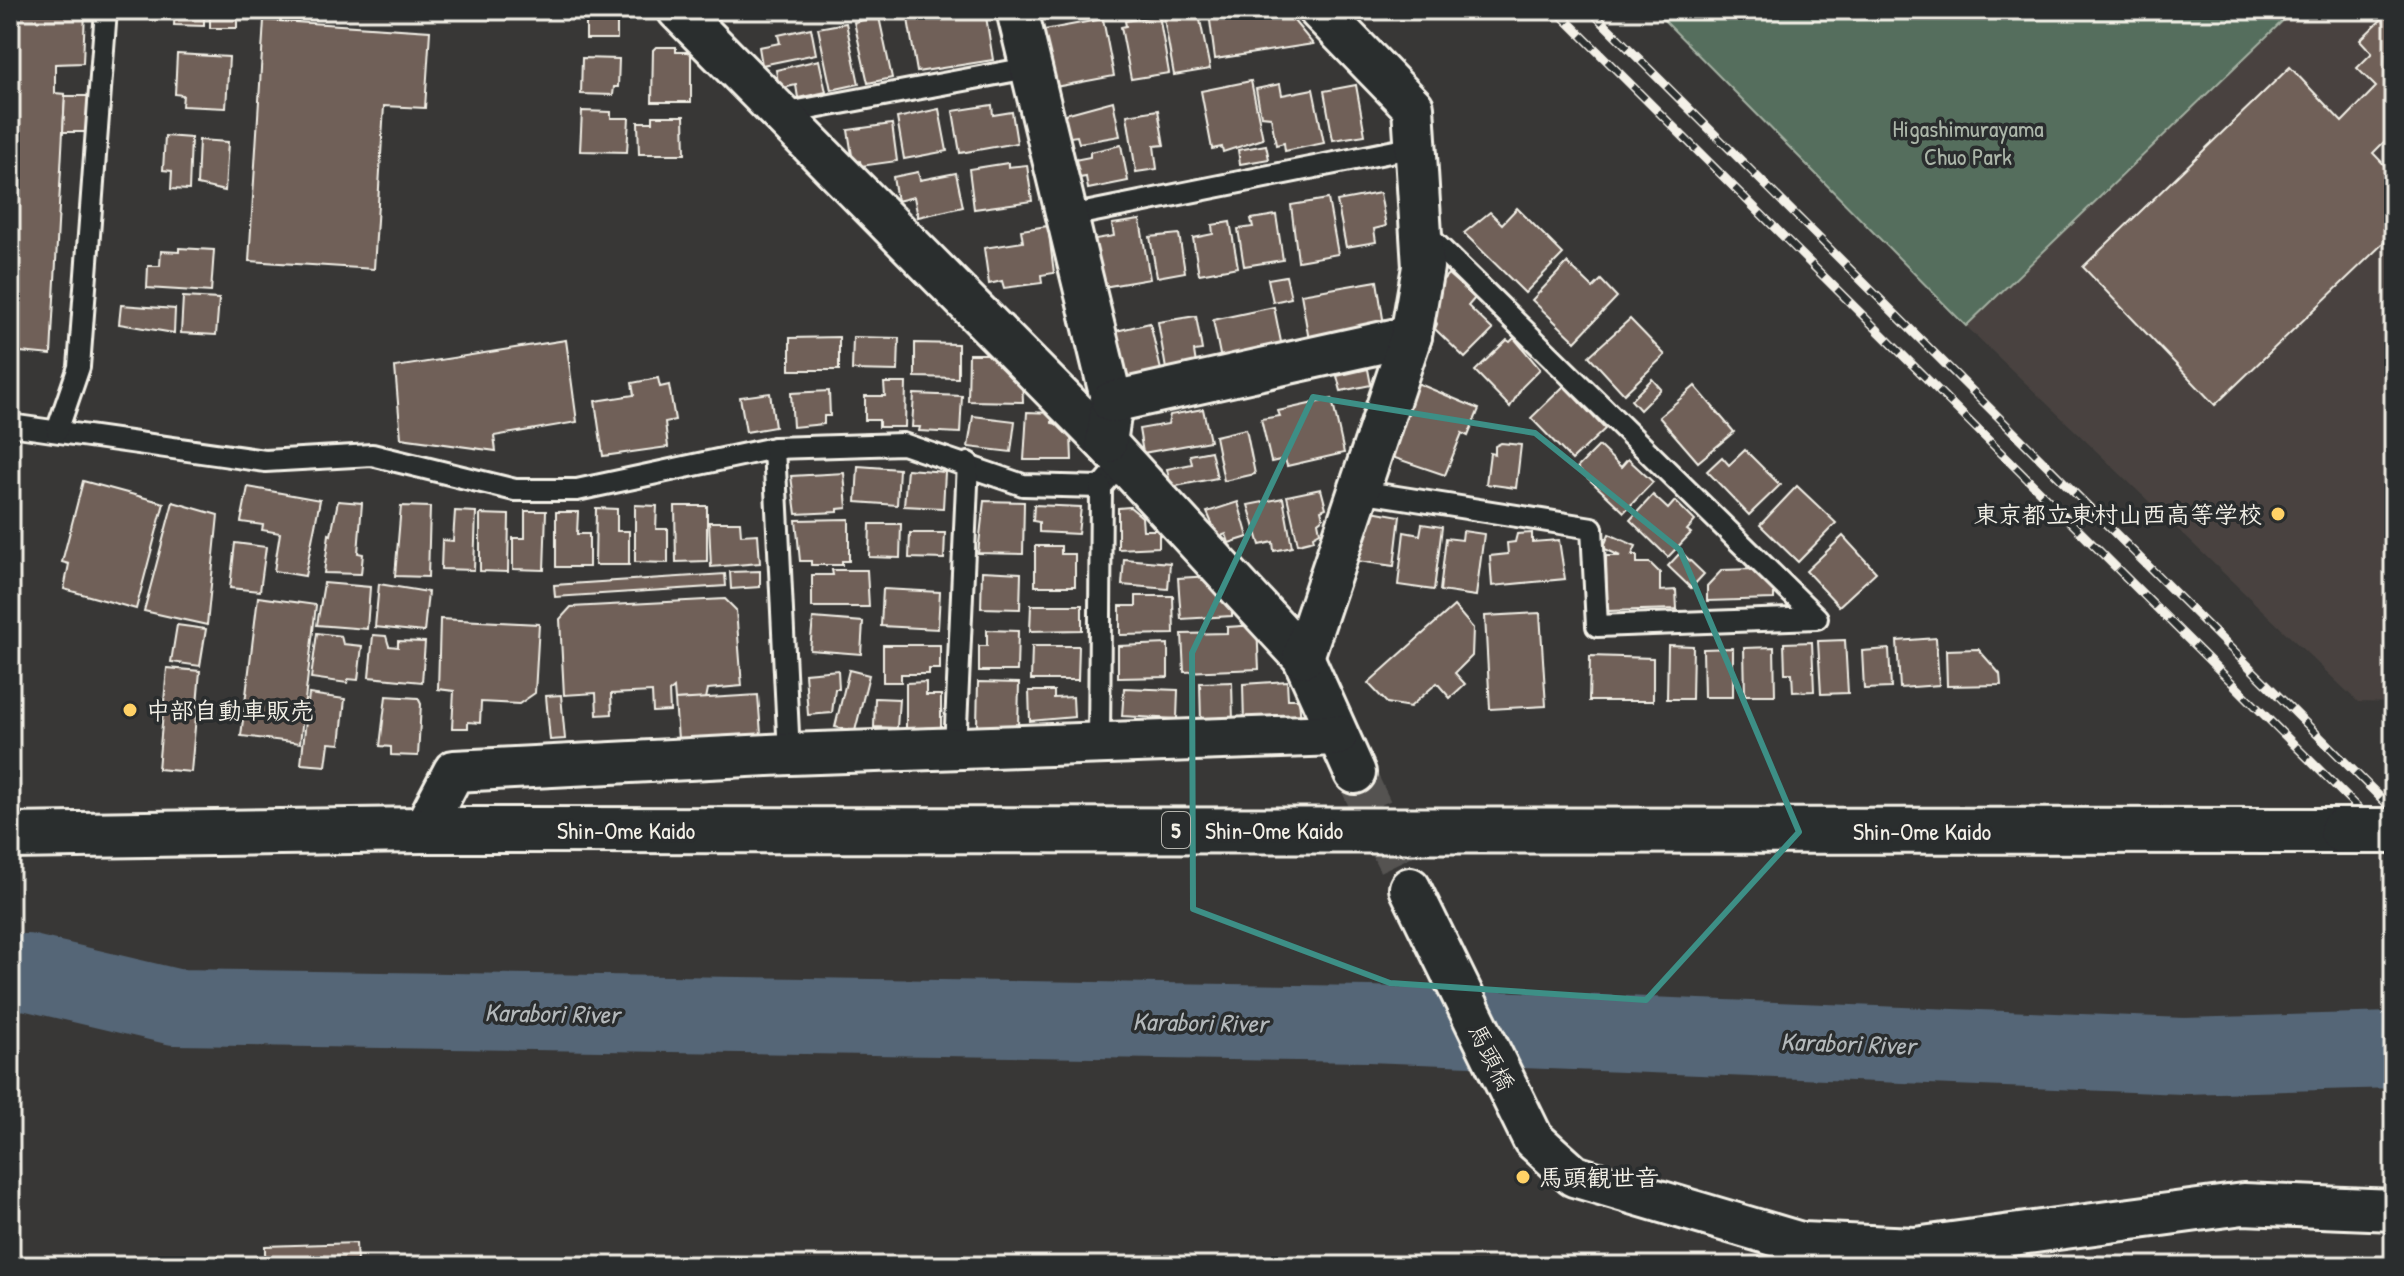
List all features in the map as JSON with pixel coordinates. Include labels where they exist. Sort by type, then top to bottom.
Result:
[{"type":"main road","name":"Shin-Ome Kaido","points":[[10,836],[423,830],[2394,831]]},
{"type":"street","points":[[678,10],[782,114],[1110,464],[1303,657],[1355,773]]},
{"type":"street","points":[[1017,10],[1028,68],[1112,402],[1110,464]]},
{"type":"street","points":[[1303,657],[1411,336],[1423,267],[1413,107],[1319,10]]},
{"type":"street","points":[[1112,402],[1411,336]]},
{"type":"street","points":[[423,830],[454,771],[789,754],[1337,735]]},
{"type":"street","name":"馬頭橋","points":[[1410,888],[1450,976],[1533,1139],[1574,1176],[1801,1243],[1915,1248],[2243,1204],[2394,1210]]},
{"type":"lane","points":[[57,431],[79,367],[106,10]]},
{"type":"lane","points":[[782,114],[1028,68]]},
{"type":"lane","points":[[1065,217],[1415,147]]},
{"type":"lane","points":[[1359,491],[1592,528],[1597,626],[1817,618],[1420,228]]},
{"type":"lane","points":[[10,425],[265,461],[372,455],[515,490],[577,490],[774,448],[903,444],[968,463],[1023,485],[1110,464],[1099,744]]},
{"type":"lane","points":[[774,448],[789,754]]},
{"type":"lane","points":[[955,748],[968,463]]},
{"type":"highlighted area","points":[[1313,397],[1535,433],[1680,550],[1799,832],[1646,1000],[1390,983],[1193,909],[1192,653]]},
{"type":"shaded area","name":"東京都立東村山西高等学校","points":[[2294,10],[2394,10],[2394,703],[2358,702],[1966,326]]},
{"type":"green space","name":"Higashimurayama Chuo Park","points":[[1654,10],[2294,10],[1966,326]]},
{"type":"building","points":[[10,10],[85,10],[83,63],[55,64],[55,93],[65,94],[51,355],[10,351]]},
{"type":"building","points":[[175,10],[204,10],[204,26],[174,25]]},
{"type":"building","points":[[210,10],[237,10],[237,28],[210,28]]},
{"type":"building","points":[[586,10],[617,10],[617,39],[586,39]]},
{"type":"building","points":[[706,10],[758,10],[707,18]]},
{"type":"building","points":[[957,10],[985,10],[993,60],[917,72],[908,19]]},
{"type":"building","points":[[1198,10],[1210,69],[1174,75],[1163,13]]},
{"type":"building","points":[[1285,10],[1313,44],[1215,59],[1209,13]]},
{"type":"building","points":[[2391,10],[2394,153],[2384,142],[2373,153],[2394,175],[2394,233],[2215,405],[2083,267],[2290,67],[2342,122],[2376,87],[2357,68],[2372,53],[2360,40]]},
{"type":"building","points":[[1159,15],[1169,73],[1131,79],[1121,27],[1126,26],[1125,21]]},
{"type":"building","points":[[879,17],[892,78],[868,83],[854,22]]},
{"type":"building","points":[[1103,19],[1114,76],[1055,87],[1044,30]]},
{"type":"building","points":[[264,20],[430,31],[425,108],[384,106],[374,269],[249,261]]},
{"type":"building","points":[[846,23],[859,84],[831,90],[818,28]]},
{"type":"building","points":[[811,28],[816,54],[762,65],[759,47],[780,43],[778,35]]},
{"type":"building","points":[[656,47],[676,47],[676,52],[691,52],[691,102],[652,102],[653,50]]},
{"type":"building","points":[[177,54],[229,57],[226,108],[182,106],[183,95],[175,94]]},
{"type":"building","points":[[582,58],[619,59],[618,87],[614,87],[613,95],[581,94]]},
{"type":"building","points":[[819,60],[826,92],[798,98],[796,85],[779,89],[776,70]]},
{"type":"building","points":[[1251,81],[1263,139],[1223,152],[1222,147],[1212,149],[1201,91]]},
{"type":"building","points":[[1280,84],[1282,95],[1313,89],[1324,143],[1285,151],[1284,143],[1276,145],[1271,117],[1261,116],[1256,89]]},
{"type":"building","points":[[1356,85],[1365,135],[1333,140],[1324,91]]},
{"type":"building","points":[[65,96],[90,96],[89,132],[63,132]]},
{"type":"building","points":[[1113,101],[1120,136],[1079,143],[1077,136],[1063,138],[1058,116]]},
{"type":"building","points":[[992,105],[993,115],[1012,112],[1017,143],[960,153],[953,111]]},
{"type":"building","points":[[939,109],[947,151],[904,159],[897,118]]},
{"type":"building","points":[[1158,110],[1164,145],[1154,146],[1157,169],[1136,172],[1127,115]]},
{"type":"building","points":[[582,111],[611,112],[611,118],[629,118],[627,152],[580,151]]},
{"type":"building","points":[[653,116],[684,116],[685,154],[639,154],[638,122],[653,122]]},
{"type":"building","points":[[892,124],[897,161],[861,166],[860,161],[853,162],[848,130]]},
{"type":"building","points":[[165,136],[191,138],[189,190],[171,189],[172,171],[163,170]]},
{"type":"building","points":[[199,140],[228,142],[225,191],[197,185]]},
{"type":"building","points":[[1121,145],[1128,181],[1088,189],[1086,177],[1073,179],[1069,161],[1090,157],[1090,152]]},
{"type":"building","points":[[1266,145],[1269,159],[1240,164],[1238,150]]},
{"type":"building","points":[[1008,163],[1008,167],[1027,165],[1032,201],[974,209],[969,169]]},
{"type":"building","points":[[918,172],[920,180],[956,173],[963,207],[918,217],[914,197],[897,201],[893,177]]},
{"type":"building","points":[[1380,193],[1386,226],[1374,229],[1376,242],[1346,247],[1337,201]]},
{"type":"building","points":[[1328,199],[1338,254],[1298,261],[1291,205]]},
{"type":"building","points":[[1517,208],[1563,254],[1525,293],[1464,233],[1490,212],[1502,224]]},
{"type":"building","points":[[1276,215],[1283,260],[1244,266],[1238,229],[1253,227],[1251,219]]},
{"type":"building","points":[[1140,220],[1150,279],[1103,287],[1095,239],[1114,236],[1112,224]]},
{"type":"building","points":[[1230,222],[1238,267],[1199,274],[1193,238],[1213,234],[1212,225]]},
{"type":"building","points":[[1048,226],[1054,273],[1041,275],[1042,283],[1004,288],[1002,281],[989,284],[984,248],[1023,242],[1021,230]]},
{"type":"building","points":[[1179,234],[1185,272],[1157,277],[1150,237]]},
{"type":"building","points":[[179,248],[214,250],[211,292],[147,288],[148,266],[160,266],[161,251],[179,252]]},
{"type":"building","points":[[1567,263],[1593,288],[1601,280],[1617,297],[1575,341],[1532,300]]},
{"type":"building","points":[[1448,274],[1475,298],[1468,306],[1493,330],[1465,358],[1435,329],[1437,324],[1431,310],[1438,299],[1435,289]]},
{"type":"building","points":[[1286,276],[1291,298],[1273,302],[1268,279]]},
{"type":"building","points":[[1377,281],[1384,325],[1310,346],[1301,294]]},
{"type":"building","points":[[183,297],[219,299],[216,335],[181,333]]},
{"type":"building","points":[[121,305],[175,309],[174,333],[119,324]]},
{"type":"building","points":[[1274,307],[1282,347],[1221,360],[1213,320]]},
{"type":"building","points":[[1196,316],[1202,350],[1194,351],[1196,364],[1166,369],[1158,322]]},
{"type":"building","points":[[1630,319],[1665,355],[1624,394],[1589,356]]},
{"type":"building","points":[[1150,323],[1161,370],[1126,378],[1116,331]]},
{"type":"building","points":[[839,337],[839,370],[790,370],[790,338]]},
{"type":"building","points":[[853,337],[899,338],[898,371],[852,370]]},
{"type":"building","points":[[1514,338],[1540,369],[1522,387],[1510,407],[1475,371],[1507,340],[1510,342]]},
{"type":"building","points":[[566,340],[577,422],[494,436],[496,451],[401,438],[395,367]]},
{"type":"building","points":[[915,343],[958,344],[958,378],[915,377]]},
{"type":"building","points":[[969,354],[1000,354],[1014,370],[1014,379],[1022,379],[1023,402],[968,401]]},
{"type":"building","points":[[1368,369],[1371,385],[1341,391],[1337,376]]},
{"type":"building","points":[[658,378],[660,387],[669,385],[675,420],[665,422],[668,447],[603,456],[595,401],[634,395],[632,383]]},
{"type":"building","points":[[1652,379],[1661,389],[1640,410],[1631,400]]},
{"type":"building","points":[[884,383],[906,383],[905,427],[879,427],[879,420],[865,420],[865,396],[885,396]]},
{"type":"building","points":[[1417,383],[1479,409],[1468,436],[1462,433],[1445,475],[1386,455],[1412,385]]},
{"type":"building","points":[[1564,386],[1605,429],[1572,460],[1531,418]]},
{"type":"building","points":[[1695,386],[1734,432],[1698,462],[1659,417]]},
{"type":"building","points":[[829,391],[830,416],[824,416],[824,424],[793,427],[791,393]]},
{"type":"building","points":[[770,393],[775,427],[746,432],[740,397]]},
{"type":"building","points":[[914,394],[962,396],[960,433],[919,431],[920,427],[912,427]]},
{"type":"building","points":[[1332,399],[1344,453],[1287,466],[1285,459],[1271,462],[1261,419],[1280,416],[1278,411]]},
{"type":"building","points":[[1203,409],[1210,441],[1143,453],[1139,429],[1168,424],[1170,415]]},
{"type":"building","points":[[1027,412],[1052,413],[1052,423],[1062,425],[1071,434],[1072,460],[1024,460]]},
{"type":"building","points":[[973,416],[1015,421],[1011,452],[968,447]]},
{"type":"building","points":[[1246,429],[1255,474],[1224,481],[1215,436]]},
{"type":"building","points":[[1501,443],[1521,445],[1516,488],[1486,484],[1490,453],[1495,454],[1495,446]]},
{"type":"building","points":[[1599,446],[1621,467],[1628,459],[1653,482],[1624,512],[1577,468]]},
{"type":"building","points":[[1745,450],[1780,485],[1749,515],[1707,471],[1722,457],[1729,465]]},
{"type":"building","points":[[1211,451],[1217,478],[1171,487],[1167,469],[1192,464],[1190,455]]},
{"type":"building","points":[[858,466],[899,469],[897,505],[856,502]]},
{"type":"building","points":[[907,469],[945,472],[943,508],[904,506]]},
{"type":"building","points":[[844,473],[847,508],[838,509],[838,512],[796,514],[791,476]]},
{"type":"building","points":[[83,481],[164,503],[136,609],[64,589],[69,564],[62,562]]},
{"type":"building","points":[[1797,486],[1836,523],[1798,562],[1760,525]]},
{"type":"building","points":[[248,487],[320,500],[305,576],[274,571],[280,533],[262,530],[263,525],[241,522]]},
{"type":"building","points":[[1321,489],[1326,508],[1321,510],[1323,518],[1318,522],[1320,532],[1313,536],[1314,540],[1298,544],[1287,496]]},
{"type":"building","points":[[1653,495],[1668,509],[1675,501],[1695,521],[1687,530],[1691,533],[1668,557],[1630,520]]},
{"type":"building","points":[[1283,498],[1292,547],[1274,551],[1273,542],[1260,545],[1248,505]]},
{"type":"building","points":[[338,501],[362,503],[358,553],[363,554],[361,574],[324,573],[329,534]]},
{"type":"building","points":[[984,501],[1024,502],[1023,554],[978,553]]},
{"type":"building","points":[[173,502],[218,515],[207,625],[144,611]]},
{"type":"building","points":[[1238,502],[1248,537],[1229,543],[1226,534],[1218,537],[1207,512]]},
{"type":"building","points":[[635,505],[657,506],[656,529],[668,529],[668,563],[635,562]]},
{"type":"building","points":[[1034,505],[1081,507],[1078,534],[1039,532],[1039,522],[1033,521]]},
{"type":"building","points":[[401,506],[430,507],[428,577],[395,576]]},
{"type":"building","points":[[675,506],[707,506],[707,561],[676,562]]},
{"type":"building","points":[[1130,507],[1142,517],[1143,530],[1159,530],[1159,547],[1118,549],[1118,508]]},
{"type":"building","points":[[596,508],[617,509],[617,531],[629,531],[629,565],[595,565]]},
{"type":"building","points":[[1360,509],[1400,516],[1394,566],[1357,561]]},
{"type":"building","points":[[455,511],[476,512],[474,570],[441,569],[442,540],[453,541]]},
{"type":"building","points":[[525,511],[546,511],[544,570],[513,569],[513,538],[525,538]]},
{"type":"building","points":[[556,512],[578,512],[577,534],[589,534],[589,567],[556,567]]},
{"type":"building","points":[[480,514],[509,515],[508,572],[480,571]]},
{"type":"building","points":[[849,519],[849,561],[842,561],[842,565],[811,565],[811,561],[800,561],[796,520]]},
{"type":"building","points":[[709,522],[740,522],[741,535],[758,534],[760,563],[711,567]]},
{"type":"building","points":[[870,524],[901,524],[900,558],[869,557]]},
{"type":"building","points":[[1422,524],[1442,527],[1434,590],[1398,585],[1404,532],[1420,535]]},
{"type":"building","points":[[1463,531],[1484,534],[1476,596],[1440,591],[1446,538],[1462,540]]},
{"type":"building","points":[[910,533],[945,533],[944,559],[909,558]]},
{"type":"building","points":[[1532,533],[1532,542],[1559,540],[1565,579],[1492,586],[1490,556],[1508,554],[1507,543],[1515,542],[1517,534]]},
{"type":"building","points":[[1609,534],[1636,546],[1632,555],[1637,555],[1637,563],[1650,563],[1660,573],[1660,591],[1676,590],[1677,609],[1607,611],[1606,556],[1620,556],[1603,548]]},
{"type":"building","points":[[1843,536],[1876,572],[1839,606],[1806,571]]},
{"type":"building","points":[[235,543],[266,547],[260,591],[230,588]]},
{"type":"building","points":[[1035,546],[1061,546],[1061,554],[1075,554],[1075,586],[1035,586]]},
{"type":"building","points":[[1681,552],[1704,574],[1691,588],[1668,566]]},
{"type":"building","points":[[1124,559],[1170,563],[1168,589],[1122,585]]},
{"type":"building","points":[[1753,569],[1774,591],[1774,599],[1707,601],[1707,586],[1722,570]]},
{"type":"building","points":[[832,570],[867,570],[869,607],[812,607],[812,575],[833,575]]},
{"type":"building","points":[[760,571],[760,587],[731,589],[730,572]]},
{"type":"building","points":[[982,571],[1021,573],[1020,609],[981,608]]},
{"type":"building","points":[[725,574],[726,586],[555,597],[554,585]]},
{"type":"building","points":[[1211,576],[1217,583],[1218,601],[1232,600],[1232,616],[1181,619],[1178,578]]},
{"type":"building","points":[[324,583],[370,587],[367,629],[317,625]]},
{"type":"building","points":[[379,584],[428,592],[424,632],[375,627]]},
{"type":"building","points":[[883,589],[940,592],[938,629],[881,626]]},
{"type":"building","points":[[1136,596],[1173,596],[1174,634],[1120,635],[1120,606],[1136,606]]},
{"type":"building","points":[[258,597],[316,605],[300,743],[241,736]]},
{"type":"building","points":[[725,599],[736,610],[742,686],[708,689],[706,699],[675,700],[674,688],[669,692],[670,711],[653,712],[652,692],[611,694],[612,714],[597,715],[596,693],[564,695],[560,619],[571,607]]},
{"type":"building","points":[[1031,605],[1082,605],[1082,630],[1030,631]]},
{"type":"building","points":[[1454,606],[1473,628],[1472,656],[1455,673],[1465,684],[1450,698],[1437,683],[1410,707],[1387,703],[1368,683]]},
{"type":"building","points":[[1540,613],[1546,706],[1490,709],[1485,616]]},
{"type":"building","points":[[813,618],[863,622],[861,654],[810,650]]},
{"type":"building","points":[[440,619],[539,624],[535,693],[519,704],[481,702],[480,723],[468,722],[468,728],[452,728],[454,691],[438,689]]},
{"type":"building","points":[[177,625],[206,629],[200,666],[171,662]]},
{"type":"building","points":[[1257,625],[1259,669],[1184,672],[1182,634],[1227,633],[1227,627]]},
{"type":"building","points":[[987,630],[1018,631],[1017,671],[979,671],[979,646],[987,646]]},
{"type":"building","points":[[317,633],[341,636],[343,644],[362,646],[358,680],[348,679],[347,683],[311,678]]},
{"type":"building","points":[[373,635],[386,636],[389,646],[398,647],[398,641],[425,642],[422,682],[369,677]]},
{"type":"building","points":[[1936,638],[1939,685],[1900,688],[1897,641]]},
{"type":"building","points":[[1845,640],[1848,693],[1821,694],[1818,641]]},
{"type":"building","points":[[1812,642],[1814,691],[1793,692],[1792,673],[1785,673],[1784,643]]},
{"type":"building","points":[[1168,644],[1168,677],[1118,678],[1118,646]]},
{"type":"building","points":[[883,645],[940,645],[940,669],[929,669],[929,674],[901,674],[901,682],[883,682]]},
{"type":"building","points":[[1668,645],[1693,646],[1692,699],[1667,699]]},
{"type":"building","points":[[1032,646],[1079,646],[1078,680],[1031,680]]},
{"type":"building","points":[[1774,647],[1775,695],[1745,695],[1744,648]]},
{"type":"building","points":[[1733,648],[1733,697],[1704,697],[1703,649]]},
{"type":"building","points":[[1889,649],[1891,688],[1864,689],[1862,651]]},
{"type":"building","points":[[1978,649],[2000,674],[2001,685],[1947,686],[1946,650]]},
{"type":"building","points":[[1590,656],[1653,658],[1653,701],[1589,701]]},
{"type":"building","points":[[167,668],[200,671],[191,772],[158,769]]},
{"type":"building","points":[[838,670],[839,689],[835,689],[832,713],[808,715],[805,673]]},
{"type":"building","points":[[849,670],[869,675],[855,731],[835,727]]},
{"type":"building","points":[[1287,681],[1288,699],[1299,699],[1301,723],[1244,725],[1243,684]]},
{"type":"building","points":[[926,682],[926,695],[941,695],[941,726],[934,732],[906,732],[906,683]]},
{"type":"building","points":[[978,682],[1019,683],[1018,727],[977,726]]},
{"type":"building","points":[[1232,682],[1233,722],[1201,723],[1200,683]]},
{"type":"building","points":[[1124,688],[1178,690],[1177,719],[1122,716]]},
{"type":"building","points":[[1029,691],[1054,691],[1054,698],[1073,697],[1074,717],[1030,721]]},
{"type":"building","points":[[309,694],[345,699],[340,744],[329,743],[326,766],[301,764]]},
{"type":"building","points":[[561,695],[565,739],[550,740],[546,696]]},
{"type":"building","points":[[758,695],[761,734],[678,739],[675,700]]},
{"type":"building","points":[[386,696],[418,698],[421,704],[418,756],[391,755],[391,747],[380,746]]},
{"type":"building","points":[[875,698],[899,699],[897,728],[874,727]]},
{"type":"building","points":[[356,1243],[357,1266],[265,1266],[265,1246]]},
{"type":"building","points":[[128,1261],[129,1266],[93,1266],[93,1263]]},
{"type":"waterway","name":"Karabori River","points":[[10,973],[26,972],[175,1007],[1369,1024],[2184,1056],[2394,1050]]},
{"type":"tunnel","points":[[1355,773],[1410,888]]},
{"type":"railway","points":[[1556,10],[2394,844]]},
{"type":"railway","points":[[1590,10],[2394,811]]},
{"type":"place","name":"東京都立東村山西高等学校","points":[[2278,514]]},
{"type":"place","name":"中部自動車販売","points":[[130,710]]},
{"type":"place","name":"馬頭観世音","points":[[1523,1177]]}]
